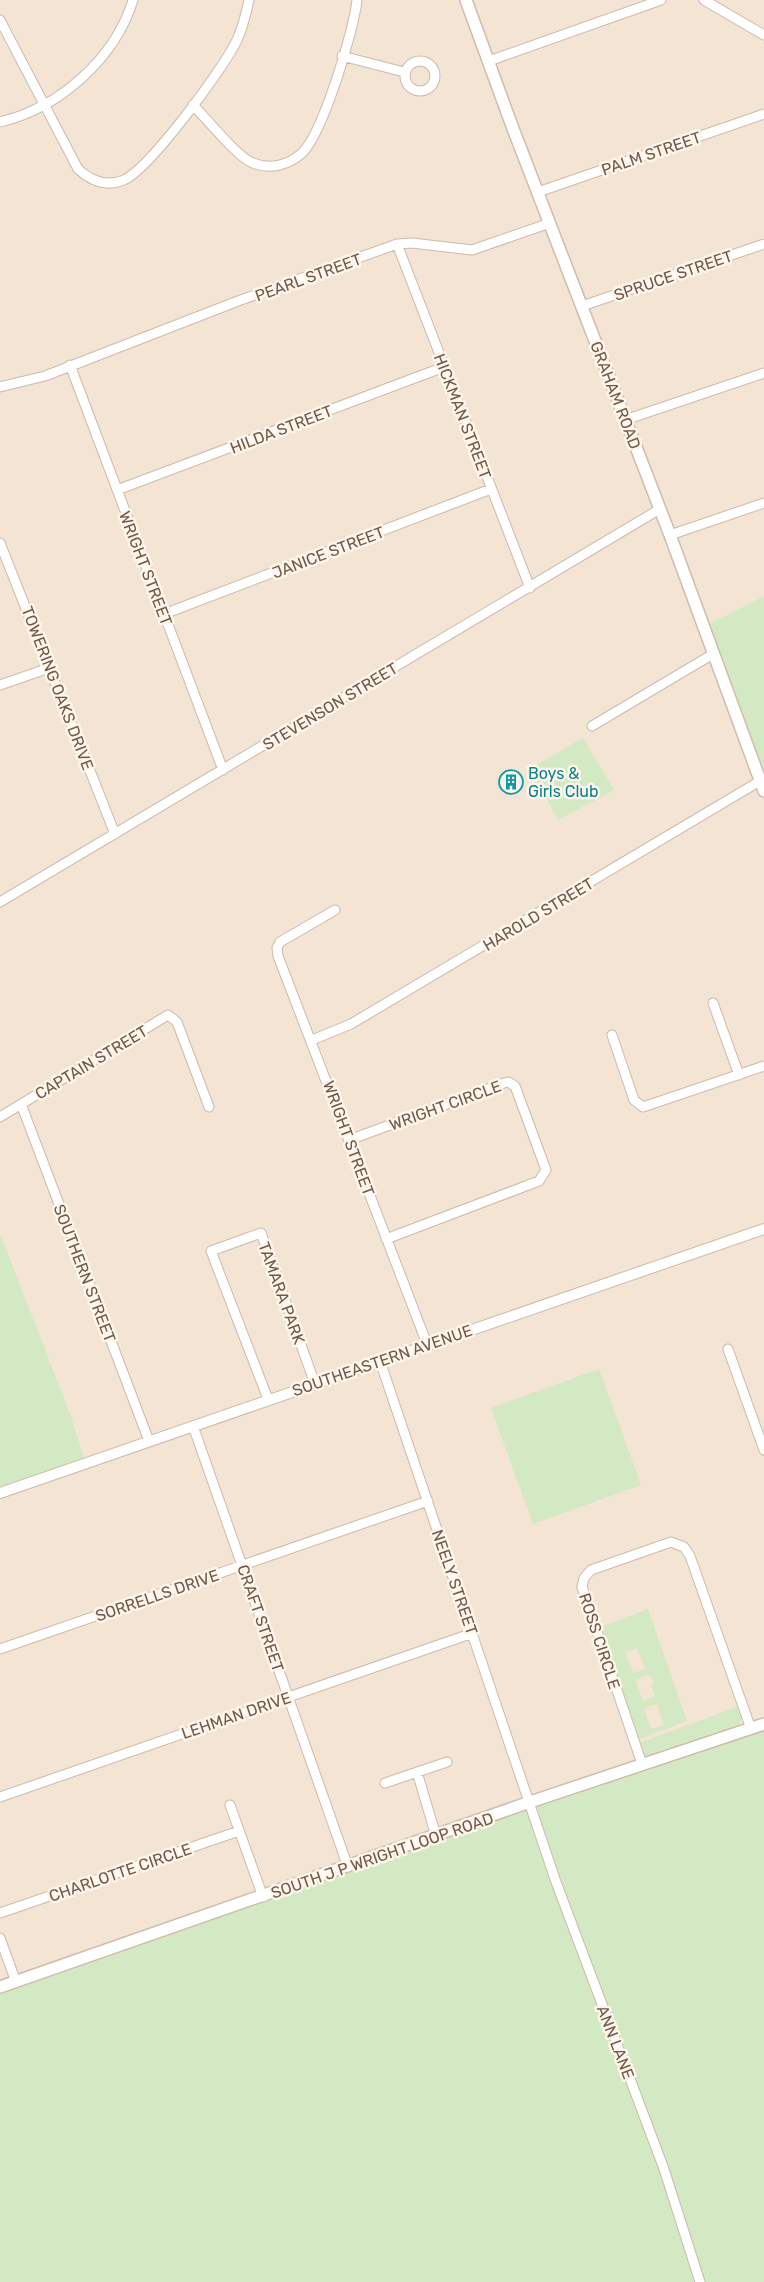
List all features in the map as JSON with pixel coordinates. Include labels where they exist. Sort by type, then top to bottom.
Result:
[{"type":"main road","name":"GRAHAM ROAD","points":[[466,0],[660,509],[762,786]]},
{"type":"main road","name":"SOUTH J P WRIGHT LOOP ROAD","points":[[0,1987],[263,1897],[530,1802],[764,1724]]},
{"type":"street","points":[[0,122],[22,117],[46,104],[78,80],[103,56],[125,21],[133,0]]},
{"type":"street","points":[[0,20],[46,104],[78,169],[95,181],[105,183],[124,179],[133,174],[193,105],[211,82],[236,41],[249,0]]},
{"type":"street","points":[[193,105],[248,161],[267,166],[282,165],[292,160],[310,143],[331,95],[357,0]]},
{"type":"street","points":[[489,61],[661,0]]},
{"type":"street","points":[[704,0],[764,35]]},
{"type":"street","points":[[342,56],[404,72]]},
{"type":"street","name":"PALM STREET","points":[[538,192],[764,114]]},
{"type":"street","name":"PEARL STREET","points":[[0,387],[45,376],[70,365],[397,244],[472,250],[550,223]]},
{"type":"street","name":"HICKMAN STREET","points":[[397,244],[530,588]]},
{"type":"street","name":"SPRUCE STREET","points":[[582,306],[764,244]]},
{"type":"street","name":"WRIGHT STREET","points":[[70,365],[223,770]]},
{"type":"street","name":"HILDA STREET","points":[[117,490],[444,368]]},
{"type":"street","points":[[625,420],[764,373]]},
{"type":"street","name":"JANICE STREET","points":[[164,614],[491,490]]},
{"type":"street","points":[[670,536],[764,503]]},
{"type":"street","name":"STEVENSON STREET","points":[[0,902],[660,509]]},
{"type":"street","name":"TOWERING OAKS DRIVE","points":[[0,543],[115,834]]},
{"type":"street","points":[[592,726],[713,654]]},
{"type":"street","points":[[0,685],[49,668]]},
{"type":"street","name":"HAROLD STREET","points":[[312,1040],[352,1024],[762,786]]},
{"type":"street","name":"WRIGHT STREET","points":[[335,910],[280,942],[278,956],[312,1040],[427,1344]]},
{"type":"street","points":[[714,1003],[739,1075]]},
{"type":"street","name":"CAPTAIN STREET","points":[[0,1116],[168,1015],[173,1017],[179,1026],[209,1107]]},
{"type":"street","points":[[612,1036],[634,1100],[643,1107],[764,1066]]},
{"type":"street","name":"WRIGHT CIRCLE","points":[[349,1140],[508,1082],[515,1086],[522,1104],[546,1170],[539,1181],[386,1239]]},
{"type":"street","name":"SOUTHERN STREET","points":[[21,1104],[149,1441]]},
{"type":"street","name":"SOUTHEASTERN AVENUE","points":[[0,1493],[764,1229]]},
{"type":"street","name":"TAMARA PARK","points":[[268,1400],[211,1251],[253,1236],[261,1234],[315,1384]]},
{"type":"street","points":[[728,1349],[764,1450]]},
{"type":"street","name":"NEELY STREET","points":[[380,1361],[530,1802]]},
{"type":"street","name":"CRAFT STREET","points":[[193,1426],[348,1867]]},
{"type":"street","name":"SORRELLS DRIVE","points":[[0,1649],[428,1501]]},
{"type":"street","name":"ROSS CIRCLE","points":[[642,1764],[582,1587],[584,1578],[591,1570],[670,1542],[684,1547],[690,1556],[751,1728]]},
{"type":"street","name":"LEHMAN DRIVE","points":[[0,1798],[473,1634]]},
{"type":"street","points":[[385,1783],[447,1762]]},
{"type":"street","points":[[417,1772],[436,1836]]},
{"type":"street","name":"ANN LANE","points":[[530,1802],[556,1882],[664,2169],[700,2282]]},
{"type":"street","points":[[230,1805],[263,1897]]},
{"type":"street","name":"CHARLOTTE CIRCLE","points":[[0,1914],[239,1831]]},
{"type":"street","points":[[0,1938],[16,1982]]},
{"type":"shaded area","points":[[0,0],[764,0],[764,596],[703,627],[764,791],[764,1959],[0,1987],[0,1492],[86,1462],[71,1416],[0,1233]]},
{"type":"green space","points":[[764,596],[764,789],[703,627]]},
{"type":"green space","points":[[583,738],[614,790],[558,820],[531,768]]},
{"type":"green space","points":[[0,1233],[71,1416],[86,1463],[0,1493]]},
{"type":"green space","points":[[599,1369],[641,1485],[533,1524],[491,1408]]},
{"type":"green space","points":[[648,1609],[687,1721],[639,1739],[601,1627]],"holes":[[[637,1648],[645,1669],[633,1673],[625,1652]],[[647,1675],[651,1677],[654,1684],[651,1685],[655,1696],[643,1701],[635,1680]],[[657,1704],[664,1725],[651,1729],[644,1708]]]},
{"type":"green space","points":[[737,1707],[742,1718],[738,1727],[650,1757],[643,1754],[639,1743]]},
{"type":"green space","points":[[764,1724],[764,2282],[0,2282],[0,1987]]},
{"type":"place","name":"Boys & Girls Club","points":[[511,782]]}]
